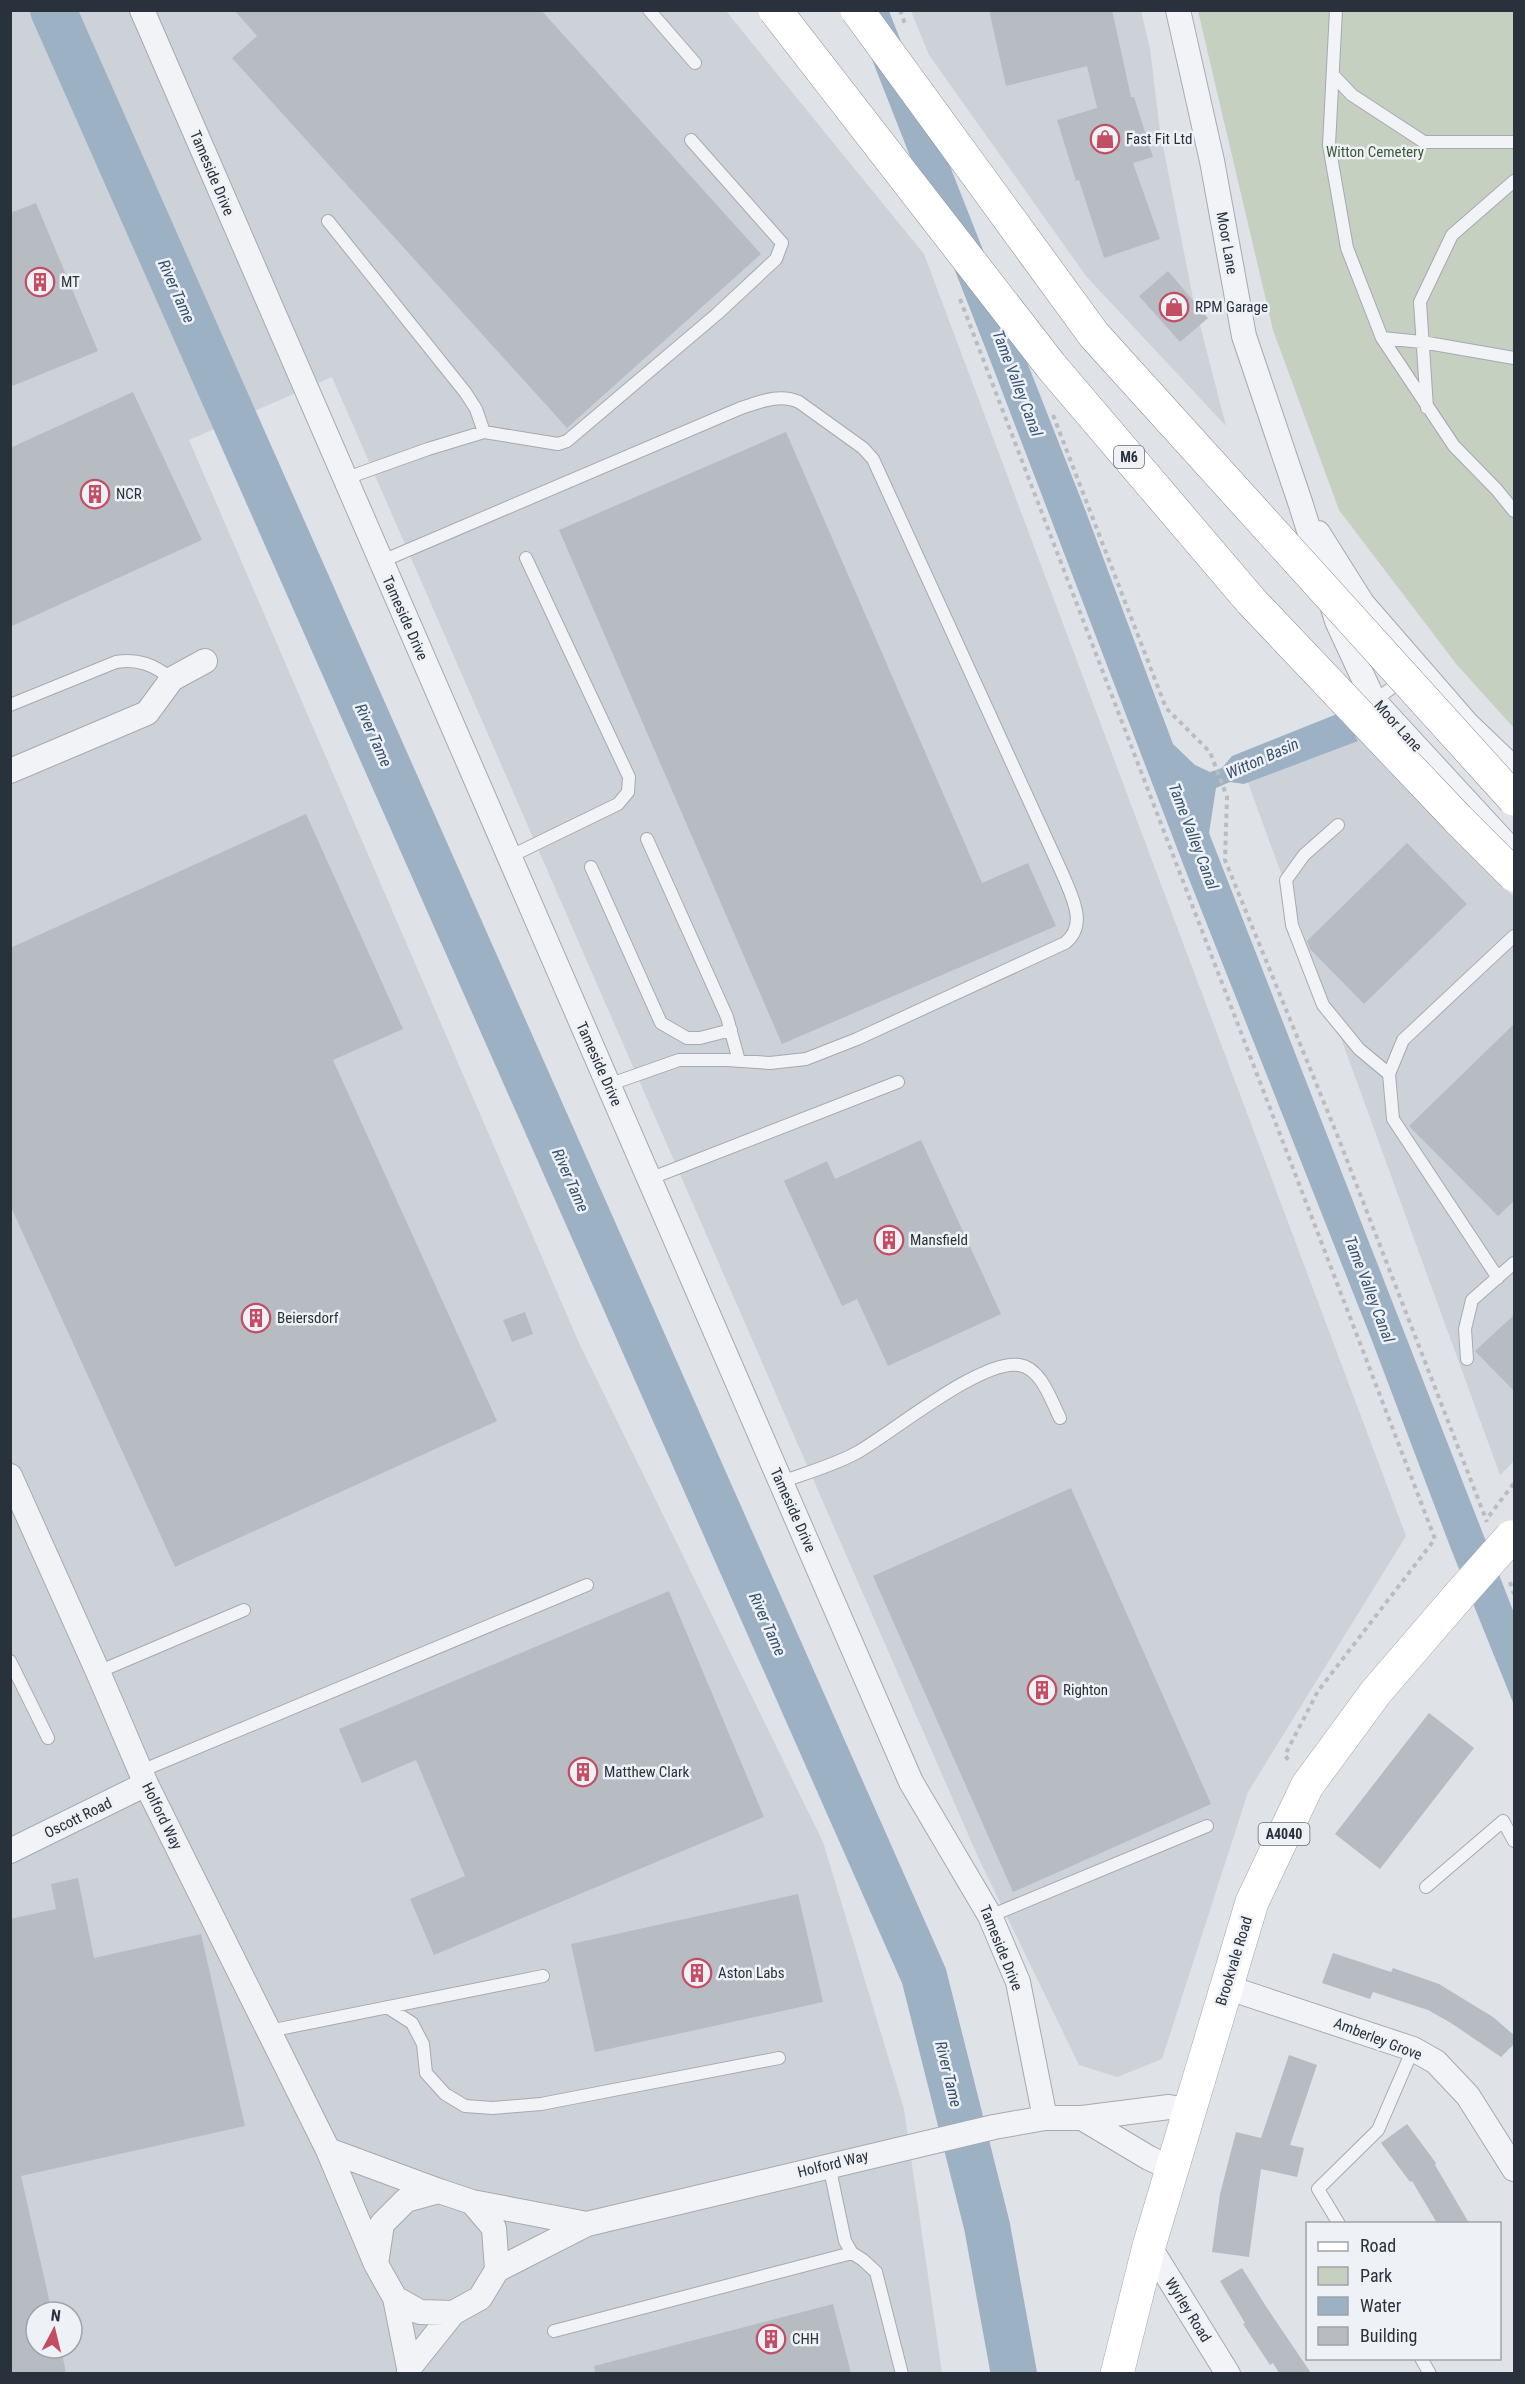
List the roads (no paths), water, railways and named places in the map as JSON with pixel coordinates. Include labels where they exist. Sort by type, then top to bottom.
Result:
[{"type":"main road","name":"M6","points":[[776,10],[1052,366],[1251,601],[1458,819],[1515,875]]},
{"type":"main road","points":[[856,10],[1095,334],[1515,799]]},
{"type":"main road","name":"Brookvale Road","points":[[1117,2373],[1149,2246],[1252,1902],[1307,1786],[1376,1692],[1456,1599],[1505,1532]]},
{"type":"street","name":"Tameside Drive","points":[[142,10],[911,1782],[990,1916],[1017,1982],[1045,2118]]},
{"type":"street","name":"Moor Lane","points":[[1178,10],[1212,161],[1244,336],[1301,505],[1336,621],[1374,701],[1515,853]]},
{"type":"street","name":"Moor Lane","points":[[1301,505],[1362,603],[1468,725],[1515,768]]},
{"type":"street","points":[[10,771],[147,713],[172,679],[205,661]]},
{"type":"street","name":"Holford Way","points":[[10,1476],[143,1778],[328,2150],[376,2264]]},
{"type":"street","name":"Oscott Road","points":[[10,1851],[143,1778]]},
{"type":"street","name":"Amberley Grove","points":[[1226,1987],[1413,2049],[1436,2062],[1468,2096],[1515,2169]]},
{"type":"street","name":"Holford Way","points":[[497,2270],[587,2224],[905,2146],[1045,2118],[1082,2118],[1169,2107],[1189,2110]]},
{"type":"street","points":[[1082,2118],[1149,2158],[1173,2169]]},
{"type":"street","points":[[328,2150],[472,2202],[494,2228],[497,2270],[480,2298],[453,2313],[409,2371]]},
{"type":"street","points":[[409,2371],[395,2298],[376,2264],[382,2224],[406,2200],[439,2191]]},
{"type":"street","name":"Holford Way","points":[[472,2202],[587,2224]]},
{"type":"street","name":"Wyrley Road","points":[[1149,2246],[1228,2373]]},
{"type":"street","points":[[395,2298],[420,2312],[453,2313]]},
{"type":"lane","points":[[649,10],[695,63]]},
{"type":"lane","points":[[1336,10],[1329,145],[1347,248],[1382,338],[1454,446],[1515,512]]},
{"type":"lane","points":[[1333,75],[1352,95],[1424,142],[1515,142]]},
{"type":"lane","points":[[344,479],[484,432],[558,444],[567,441],[717,314],[776,259],[782,243],[691,140]]},
{"type":"lane","points":[[1428,410],[1420,302],[1452,235],[1515,181]]},
{"type":"lane","points":[[328,221],[465,392],[476,409],[484,432]]},
{"type":"lane","points":[[1382,338],[1422,342],[1515,358]]},
{"type":"lane","points":[[380,562],[741,408],[773,398],[799,402],[863,448],[873,459],[1063,875],[1076,908],[1077,926],[1074,936],[1065,943],[847,1043],[806,1059],[770,1063],[679,1060],[608,1085]]},
{"type":"lane","points":[[509,857],[618,804],[628,792],[629,777],[526,558]]},
{"type":"lane","points":[[10,705],[116,662],[128,660],[157,667],[172,679]]},
{"type":"lane","points":[[1374,701],[1418,668]]},
{"type":"lane","points":[[1338,825],[1304,855],[1286,880],[1292,925],[1323,1005],[1359,1049],[1389,1074]]},
{"type":"lane","points":[[647,839],[727,1017],[739,1061]]},
{"type":"lane","points":[[591,867],[661,1023],[687,1038],[700,1038],[731,1030]]},
{"type":"lane","points":[[1498,1278],[1393,1119],[1389,1074],[1403,1040],[1515,936]]},
{"type":"lane","points":[[649,1179],[898,1082]]},
{"type":"lane","points":[[1467,1359],[1465,1329],[1472,1300],[1515,1263]]},
{"type":"lane","points":[[781,1482],[856,1453],[956,1387],[980,1374],[1008,1366],[1019,1365],[1039,1378],[1060,1418]]},
{"type":"lane","points":[[143,1778],[587,1585]]},
{"type":"lane","points":[[98,1672],[244,1610]]},
{"type":"lane","points":[[10,1661],[48,1738]]},
{"type":"lane","points":[[1426,1887],[1503,1821],[1515,1841]]},
{"type":"lane","points":[[990,1916],[1207,1826]]},
{"type":"lane","points":[[269,2031],[543,1976]]},
{"type":"lane","points":[[387,2007],[412,2023],[423,2044],[426,2073],[445,2094],[465,2106],[493,2108],[541,2104],[779,2058]]},
{"type":"lane","points":[[1337,2222],[1318,2189],[1378,2130],[1413,2049]]},
{"type":"lane","points":[[829,2165],[845,2241],[852,2253],[876,2272],[902,2373]]},
{"type":"lane","points":[[554,2331],[852,2253]]},
{"type":"lane","points":[[1422,2360],[1430,2373]]},
{"type":"water","points":[[853,11],[889,11],[1086,512],[1173,744],[1195,765],[1210,772],[1222,768],[1232,756],[1342,712],[1358,741],[1244,784],[1230,782],[1216,788],[1209,833],[1514,1613],[1514,1705],[1185,869],[992,365]]},
{"type":"waterway","name":"River Tame","points":[[53,10],[924,1976],[987,2226],[1014,2374]]},
{"type":"place","name":"Fast Fit Ltd","points":[[1105,139]]},
{"type":"place","name":"MT","points":[[40,282]]},
{"type":"place","name":"RPM Garage","points":[[1174,307]]},
{"type":"place","name":"NCR","points":[[95,494]]},
{"type":"place","name":"Mansfield","points":[[889,1240]]},
{"type":"place","name":"Beiersdorf","points":[[256,1318]]},
{"type":"place","name":"Righton","points":[[1042,1690]]},
{"type":"place","name":"Matthew Clark","points":[[583,1772]]},
{"type":"place","name":"Aston Labs","points":[[697,1973]]},
{"type":"place","name":"CHH","points":[[771,2339]]},
{"type":"park label","name":"Witton Cemetery","points":[[1375,152]]},
{"type":"water label","name":"Tame Valley Canal","points":[[1018,383]]},
{"type":"water label","name":"Witton Basin","points":[[1262,758]]},
{"type":"water label","name":"Tame Valley Canal","points":[[1194,836]]},
{"type":"water label","name":"Tame Valley Canal","points":[[1370,1289]]}]
